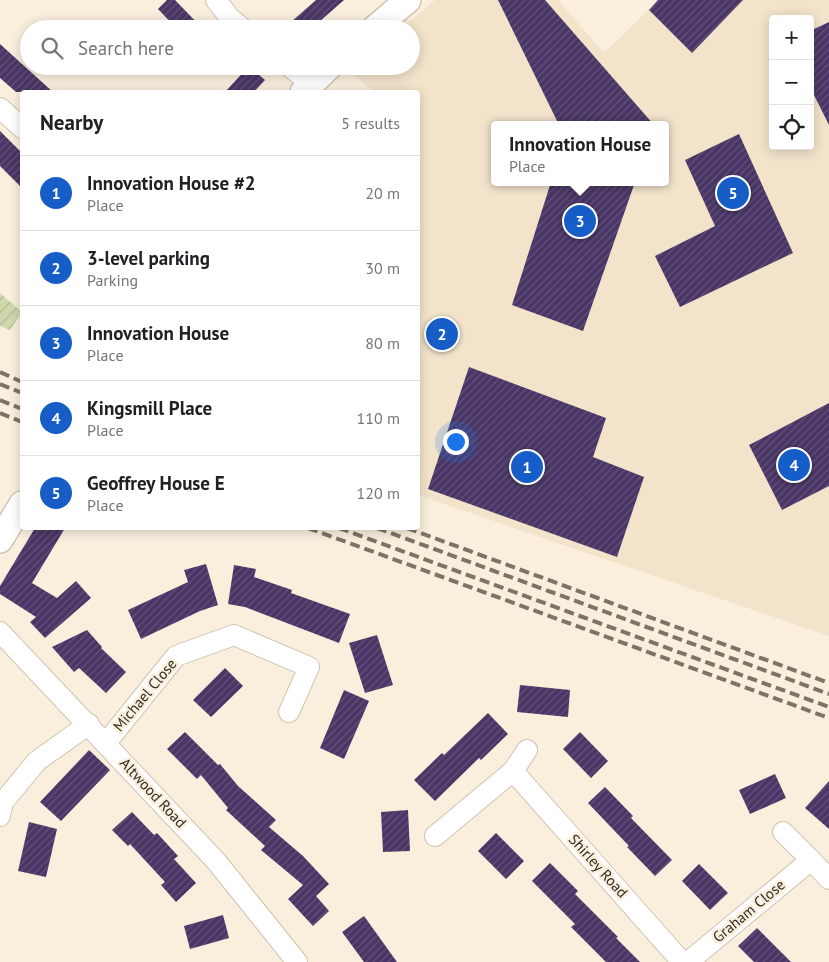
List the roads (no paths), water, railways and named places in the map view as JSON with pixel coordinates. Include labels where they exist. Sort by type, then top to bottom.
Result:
[{"type":"street","points":[[216,0],[232,20]]},
{"type":"street","points":[[385,20],[408,0]]},
{"type":"street","points":[[296,75],[307,88],[321,75]]},
{"type":"street","points":[[0,108],[20,126]]},
{"type":"street","points":[[0,540],[20,507]]},
{"type":"street","name":"Altwood Road","points":[[0,632],[89,724],[216,861],[297,962]]},
{"type":"street","name":"Michael Close","points":[[106,743],[176,656],[234,635],[309,667],[289,712]]},
{"type":"street","points":[[0,816],[3,802],[37,761],[89,724]]},
{"type":"street","points":[[435,836],[513,771],[527,750]]},
{"type":"street","name":"Shirley Road","points":[[513,771],[682,962]]},
{"type":"street","points":[[783,832],[829,879]]},
{"type":"street","name":"Graham Close","points":[[688,962],[811,860]]},
{"type":"railway","points":[[0,372],[20,381]]},
{"type":"railway","points":[[0,384],[20,392]]},
{"type":"railway","points":[[0,400],[20,408]]},
{"type":"railway","points":[[0,413],[20,421]]},
{"type":"railway","points":[[313,530],[829,718]]},
{"type":"railway","points":[[344,530],[829,707]]},
{"type":"railway","points":[[382,530],[829,694]]},
{"type":"railway","points":[[412,530],[829,683]]},
{"type":"place","name":"Geoffrey House E","points":[[733,193]]},
{"type":"place","name":"Innovation House","points":[[580,221]]},
{"type":"place","name":"3-level parking","points":[[442,334]]},
{"type":"place","name":"Kingsmill Place","points":[[794,465]]},
{"type":"place","name":"Innovation House #2","points":[[527,467]]}]
